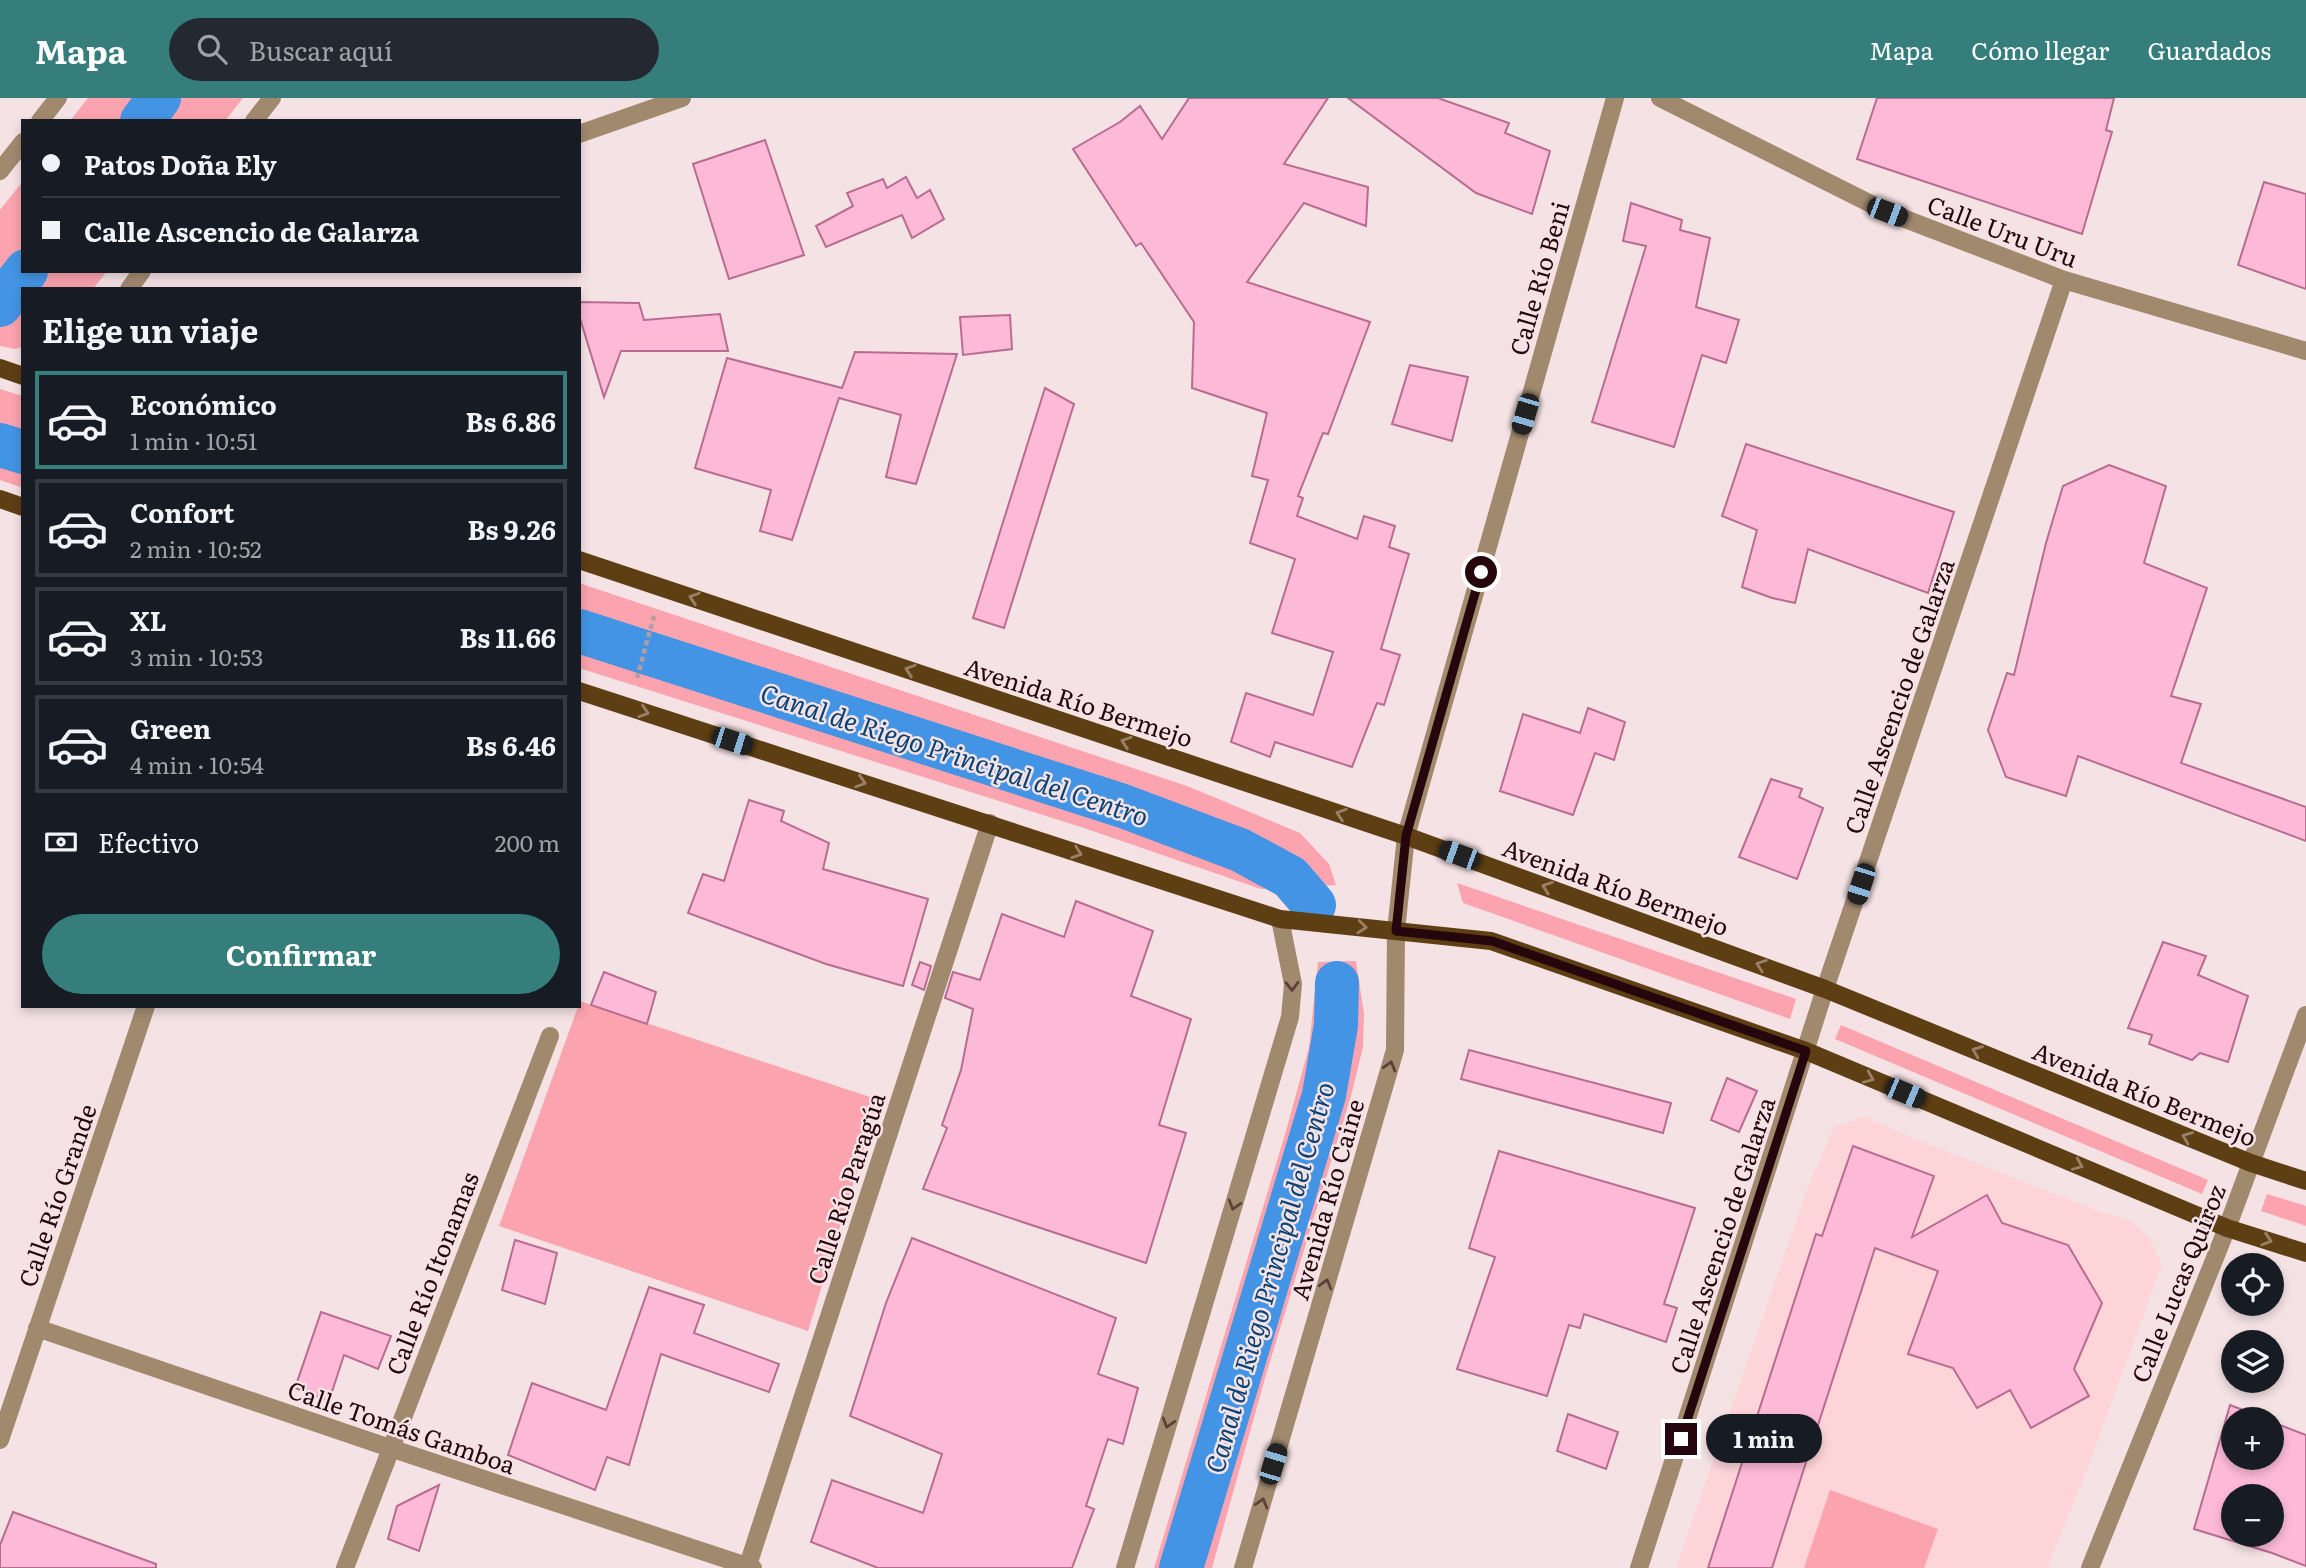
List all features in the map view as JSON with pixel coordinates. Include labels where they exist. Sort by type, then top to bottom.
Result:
[{"type":"main road","points":[[0,368],[21,375]]},
{"type":"main road","points":[[0,499],[21,506]]},
{"type":"main road","name":"Avenida Río Bermejo","points":[[581,561],[1406,836],[1825,989],[2250,1163],[2306,1181]]},
{"type":"main road","points":[[581,692],[1280,919],[1492,941],[1806,1051],[2227,1228],[2306,1253]]},
{"type":"street","points":[[42,119],[58,98]]},
{"type":"street","points":[[256,119],[272,98]]},
{"type":"street","points":[[581,133],[682,98]]},
{"type":"street","name":"Calle Río Beni","points":[[1406,836],[1615,98]]},
{"type":"street","name":"Calle Uru Uru","points":[[1660,98],[1887,212],[2064,280],[2306,351]]},
{"type":"street","points":[[0,171],[21,145]]},
{"type":"street","name":"Calle Ascencio de Galarza","points":[[1639,1568],[1825,989],[2064,280]]},
{"type":"street","name":"Calle Río Paragúa","points":[[749,1567],[990,823]]},
{"type":"street","name":"Avenida Río Caine","points":[[1243,1568],[1395,1050],[1396,931],[1406,836]]},
{"type":"street","points":[[1125,1568],[1290,1017],[1293,984],[1280,919]]},
{"type":"street","name":"Calle Río Grande","points":[[0,1440],[145,1008]]},
{"type":"street","name":"Calle Lucas Quiroz","points":[[2090,1568],[2227,1228],[2306,1015]]},
{"type":"street","name":"Calle Río Itonamas","points":[[345,1568],[550,1036]]},
{"type":"street","name":"Calle Tomás Gamboa","points":[[37,1328],[749,1567]]},
{"type":"path","points":[[640,667],[651,625]]},
{"type":"shaded area","points":[[88,98],[243,98],[227,119],[72,119]]},
{"type":"shaded area","points":[[21,184],[21,273],[105,273],[95,287],[21,287],[21,348],[15,349],[0,346],[0,210]]},
{"type":"shaded area","points":[[0,389],[21,395],[21,487],[0,480]]},
{"type":"shaded area","points":[[581,584],[1187,786],[1300,833],[1329,864],[1336,885],[1261,889],[1081,827],[581,669]]},
{"type":"shaded area","points":[[1457,883],[1796,999],[1790,1019],[1463,903]]},
{"type":"shaded area","points":[[1356,961],[1364,1014],[1363,1047],[1351,1096],[1265,1378],[1212,1568],[1154,1568],[1309,1047],[1318,962]]},
{"type":"shaded area","points":[[581,1001],[879,1100],[808,1331],[499,1226],[577,1008],[581,1008]]},
{"type":"shaded area","points":[[1841,1025],[2208,1180],[2202,1194],[1835,1039]]},
{"type":"shaded area","points":[[1865,1117],[2096,1210],[2131,1221],[2150,1239],[2162,1265],[2084,1478],[2047,1568],[1676,1568],[1809,1184],[1834,1127]]},
{"type":"shaded area","points":[[2267,1194],[2306,1206],[2306,1226],[2261,1211]]},
{"type":"shaded area","points":[[1830,1490],[1938,1529],[1924,1568],[1804,1568]]},
{"type":"building","points":[[1189,98],[1328,98],[1284,164],[1368,187],[1366,226],[1304,203],[1247,282],[1370,322],[1328,434],[1323,433],[1298,496],[1303,498],[1297,516],[1357,539],[1364,516],[1395,526],[1389,547],[1409,554],[1381,649],[1400,655],[1384,705],[1377,703],[1352,767],[1275,742],[1270,757],[1231,742],[1246,693],[1313,715],[1333,652],[1272,633],[1295,559],[1250,543],[1268,480],[1252,476],[1267,413],[1192,388],[1194,322],[1141,243],[1136,246],[1073,149],[1120,122],[1140,106],[1162,139]]},
{"type":"building","points":[[1348,98],[1438,98],[1509,123],[1505,133],[1550,151],[1532,214],[1476,193]]},
{"type":"building","points":[[1877,98],[2114,98],[2106,130],[2112,132],[2082,234],[1857,159]]},
{"type":"building","points":[[765,140],[804,255],[729,279],[693,164]]},
{"type":"building","points":[[906,177],[917,198],[930,190],[944,219],[912,238],[902,215],[826,247],[816,226],[853,206],[847,193],[883,179],[887,188]]},
{"type":"building","points":[[2264,182],[2306,194],[2306,289],[2238,265]]},
{"type":"building","points":[[1631,203],[1682,220],[1680,230],[1710,238],[1696,307],[1739,320],[1726,363],[1702,355],[1674,447],[1592,422],[1646,246],[1623,241]]},
{"type":"building","points":[[581,302],[639,303],[644,320],[720,314],[728,351],[621,351],[604,397],[581,322]]},
{"type":"building","points":[[1010,315],[1012,349],[963,355],[960,317]]},
{"type":"building","points":[[855,352],[957,354],[916,484],[886,477],[901,415],[839,398],[792,540],[760,531],[771,490],[695,468],[727,358],[842,388]]},
{"type":"building","points":[[1410,365],[1468,377],[1452,441],[1392,424]]},
{"type":"building","points":[[1045,388],[1074,404],[1004,628],[973,618]]},
{"type":"building","points":[[1746,444],[1954,512],[1928,593],[1808,549],[1795,603],[1742,587],[1757,530],[1722,516]]},
{"type":"building","points":[[2109,465],[2166,486],[2144,563],[2207,588],[2171,696],[2201,704],[2181,763],[2306,807],[2306,841],[2078,756],[2066,796],[2006,777],[1988,730],[2007,673],[2014,675],[2046,543],[2063,486]]},
{"type":"building","points":[[1588,708],[1625,722],[1614,760],[1595,753],[1573,815],[1500,791],[1523,714],[1580,733]]},
{"type":"building","points":[[1771,779],[1802,789],[1799,797],[1823,808],[1797,879],[1739,857]]},
{"type":"building","points":[[749,800],[784,811],[781,821],[829,843],[823,869],[928,899],[903,986],[826,964],[688,913],[703,874],[724,881]]},
{"type":"building","points":[[1076,901],[1153,931],[1131,996],[1191,1019],[1159,1125],[1186,1133],[1146,1263],[923,1189],[947,1128],[942,1125],[961,1070],[973,1009],[945,998],[953,972],[980,980],[1002,914],[1064,937]]},
{"type":"building","points":[[2163,942],[2206,956],[2198,975],[2248,996],[2228,1062],[2200,1053],[2192,1060],[2149,1044],[2152,1035],[2128,1028]]},
{"type":"building","points":[[920,962],[931,966],[924,990],[912,985]]},
{"type":"building","points":[[604,972],[656,992],[647,1024],[591,1005]]},
{"type":"building","points":[[1469,1050],[1671,1103],[1663,1133],[1461,1079]]},
{"type":"building","points":[[1727,1078],[1757,1091],[1739,1132],[1711,1120]]},
{"type":"building","points":[[1853,1146],[1934,1176],[1912,1237],[1987,1195],[2002,1223],[2068,1245],[2102,1303],[2074,1369],[2089,1396],[2031,1428],[2010,1390],[1977,1408],[1953,1368],[1908,1354],[1938,1271],[1875,1248],[1772,1568],[1708,1568],[1816,1234],[1822,1236]]},
{"type":"building","points":[[1499,1151],[1695,1208],[1664,1304],[1677,1308],[1666,1342],[1584,1314],[1580,1328],[1569,1325],[1547,1396],[1457,1369],[1495,1257],[1469,1248]]},
{"type":"building","points":[[912,1238],[1116,1318],[1098,1374],[1138,1388],[1123,1444],[1108,1439],[1086,1506],[1094,1509],[1072,1568],[878,1568],[811,1542],[832,1480],[923,1513],[942,1454],[850,1416],[886,1303]]},
{"type":"building","points":[[515,1240],[557,1253],[545,1304],[502,1290]]},
{"type":"building","points":[[649,1287],[704,1305],[694,1333],[779,1364],[769,1392],[661,1354],[629,1465],[607,1457],[595,1490],[508,1455],[532,1383],[606,1410]]},
{"type":"building","points":[[321,1312],[391,1336],[378,1369],[344,1355],[329,1401],[295,1388]]},
{"type":"building","points":[[1568,1414],[1618,1432],[1606,1469],[1557,1451]]},
{"type":"building","points":[[2284,1427],[2306,1435],[2306,1566],[2252,1547],[2284,1547],[2284,1484],[2221,1484],[2221,1537],[2194,1529],[2221,1436],[2221,1470],[2284,1470]]},
{"type":"building","points":[[439,1485],[419,1551],[388,1539],[397,1506]]},
{"type":"building","points":[[13,1512],[156,1564],[156,1568],[0,1568],[0,1545]]},
{"type":"waterway","name":"Canal de Riego Principal del Centro","points":[[143,119],[159,98]]},
{"type":"waterway","name":"Canal de Riego Principal del Centro","points":[[0,305],[24,273]]},
{"type":"waterway","name":"Canal de Riego Principal del Centro","points":[[0,445],[21,451]]},
{"type":"waterway","name":"Canal de Riego Principal del Centro","points":[[581,632],[1123,806],[1240,850],[1290,877],[1314,905]]},
{"type":"waterway","name":"Canal de Riego Principal del Centro","points":[[1181,1568],[1324,1095],[1336,1025],[1337,983]]},
{"type":"route","points":[[1481,572],[1406,836],[1396,931],[1492,941],[1806,1051],[1681,1439]]}]
